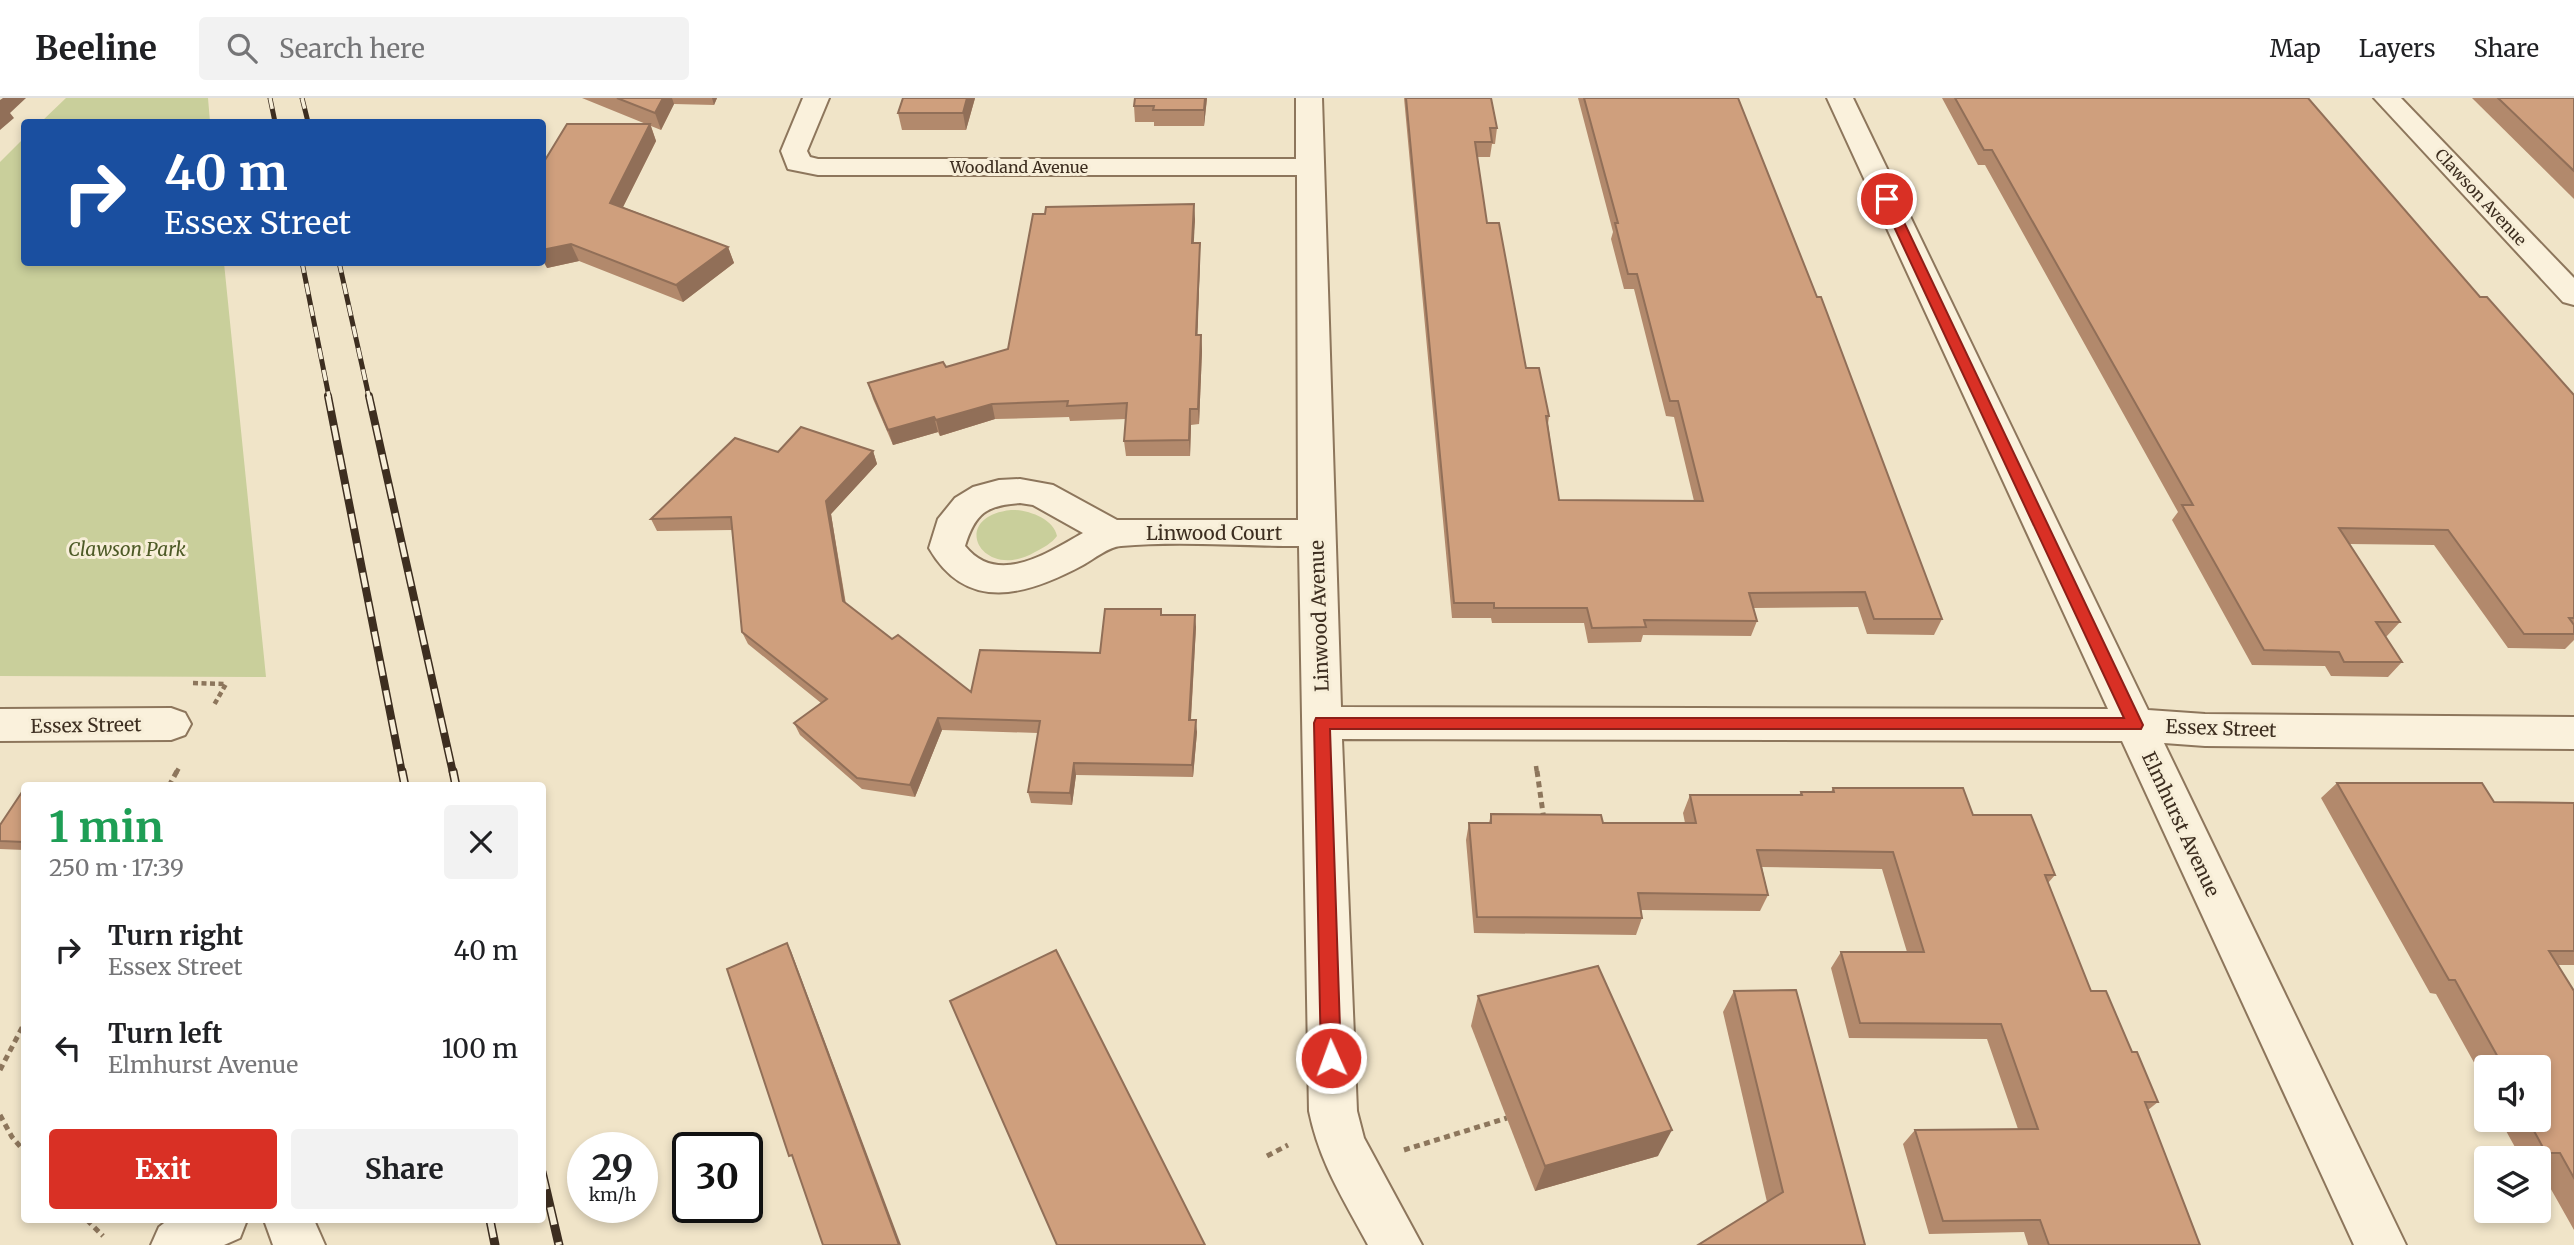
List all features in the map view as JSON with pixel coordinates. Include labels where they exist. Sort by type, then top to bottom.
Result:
[{"type":"street","name":"Woodland Avenue","points":[[816,98],[794,151],[798,163],[818,167],[1310,167]]},
{"type":"street","name":"Linwood Avenue","points":[[1309,98],[1316,533],[1333,1111],[1341,1146],[1396,1245]]},
{"type":"street","name":"Elmhurst Avenue","points":[[1840,98],[2380,1245]]},
{"type":"street","name":"Clawson Avenue","points":[[2387,98],[2574,296]]},
{"type":"street","name":"Linwood Court","points":[[1111,533],[1316,533]]},
{"type":"street","name":"Essex Street","points":[[1322,723],[2135,725],[2205,730],[2574,733]]},
{"type":"street","name":"Essex Street","points":[[0,725],[171,724]]},
{"type":"street","points":[[177,1245],[192,1233],[215,1223]]},
{"type":"street","points":[[290,1223],[299,1245]]},
{"type":"path","points":[[1535,755],[1545,832]]},
{"type":"path","points":[[0,1070],[21,1030]]},
{"type":"path","points":[[0,1115],[12,1138],[21,1148]]},
{"type":"path","points":[[1393,1153],[1507,1118]]},
{"type":"path","points":[[1267,1156],[1292,1142]]},
{"type":"path","points":[[91,1223],[103,1236]]},
{"type":"green space","points":[[66,98],[208,98],[210,119],[44,119]]},
{"type":"green space","name":"Clawson Park","points":[[21,141],[21,266],[224,266],[266,677],[0,676],[0,162]]},
{"type":"green space","points":[[1011,510],[1039,516],[1051,525],[1057,536],[1041,549],[1016,559],[1000,560],[987,554],[979,545],[976,535],[980,524],[991,515]]},
{"type":"building","points":[[617,98],[663,98],[655,113]]},
{"type":"building","points":[[903,98],[967,98],[963,113],[898,113]]},
{"type":"building","points":[[1135,98],[1205,98],[1204,110],[1153,110],[1154,106],[1134,106]]},
{"type":"building","points":[[1406,98],[1491,98],[1497,128],[1490,128],[1492,142],[1475,142],[1487,223],[1499,223],[1526,368],[1539,368],[1549,416],[1546,416],[1559,500],[1703,501],[1678,401],[1670,401],[1637,274],[1628,274],[1615,223],[1618,223],[1584,98],[1738,98],[1817,297],[1821,297],[1942,619],[1874,619],[1865,592],[1749,593],[1757,621],[1644,620],[1646,627],[1592,628],[1587,608],[1494,608],[1494,603],[1454,603]]},
{"type":"building","points":[[1955,98],[2308,98],[2480,297],[2487,297],[2574,395],[2574,618],[2569,618],[2574,625],[2574,634],[2524,634],[2448,530],[2339,528],[2400,622],[2376,622],[2402,662],[2344,662],[2339,652],[2264,650],[2182,505],[2193,505],[1992,150],[1984,150]]},
{"type":"building","points":[[2498,98],[2574,98],[2574,171]]},
{"type":"building","points":[[567,124],[650,124],[610,203],[728,247],[676,285],[571,244],[546,249],[546,158]]},
{"type":"building","points":[[1194,204],[1192,243],[1200,243],[1196,335],[1201,335],[1198,409],[1190,409],[1189,440],[1124,441],[1127,403],[1067,406],[1068,401],[992,404],[888,430],[868,383],[943,362],[946,367],[1008,349],[1033,214],[1045,214],[1046,207]]},
{"type":"building","points":[[801,427],[873,451],[826,501],[843,601],[892,639],[898,635],[971,692],[980,650],[1100,653],[1105,609],[1161,609],[1161,615],[1195,615],[1189,720],[1196,720],[1192,765],[1074,763],[1070,793],[1028,792],[1040,721],[938,718],[910,785],[857,778],[794,723],[827,699],[742,632],[731,517],[651,519],[735,438],[778,452]]},
{"type":"building","points":[[2337,783],[2482,783],[2494,802],[2574,803],[2574,951],[2549,951],[2574,991],[2574,1178],[2560,1153],[2551,1153],[2551,1146],[2542,1146],[2535,1132],[2551,1132],[2551,1055],[2497,1055],[2455,980],[2449,980]]},
{"type":"building","points":[[1833,788],[1963,788],[1973,815],[2031,815],[2055,875],[2045,875],[2091,991],[2106,991],[2132,1052],[2137,1052],[2158,1102],[2145,1102],[2200,1245],[2049,1245],[2040,1220],[1943,1221],[1915,1130],[2038,1129],[2001,1024],[1860,1023],[1841,952],[1924,952],[1893,852],[1757,850],[1768,895],[1638,893],[1642,918],[1477,917],[1469,823],[1491,823],[1491,814],[1601,815],[1603,823],[1696,823],[1690,795],[1802,795],[1801,792],[1834,792]]},
{"type":"building","points":[[21,794],[21,842],[0,841],[0,825]]},
{"type":"building","points":[[787,943],[899,1245],[823,1245],[792,1155],[789,1156],[727,969]]},
{"type":"building","points":[[1056,950],[1205,1245],[1057,1245],[950,1001]]},
{"type":"building","points":[[1598,966],[1672,1130],[1545,1166],[1478,996]]},
{"type":"building","points":[[1796,990],[1865,1245],[1698,1245],[1783,1192],[1734,991]]},
{"type":"railway","points":[[270,98],[274,119]]},
{"type":"railway","points":[[302,98],[307,119]]},
{"type":"railway","points":[[303,266],[329,397]]},
{"type":"railway","points":[[340,266],[369,397]]},
{"type":"railway","points":[[328,396],[402,773]]},
{"type":"railway","points":[[369,396],[453,773]]},
{"type":"railway","points":[[402,771],[404,782]]},
{"type":"railway","points":[[453,771],[455,782]]},
{"type":"railway","points":[[546,1189],[559,1245]]},
{"type":"railway","points":[[491,1223],[495,1245]]},
{"type":"route","points":[[1331,1058],[1322,723],[2135,725],[1887,199]]}]
